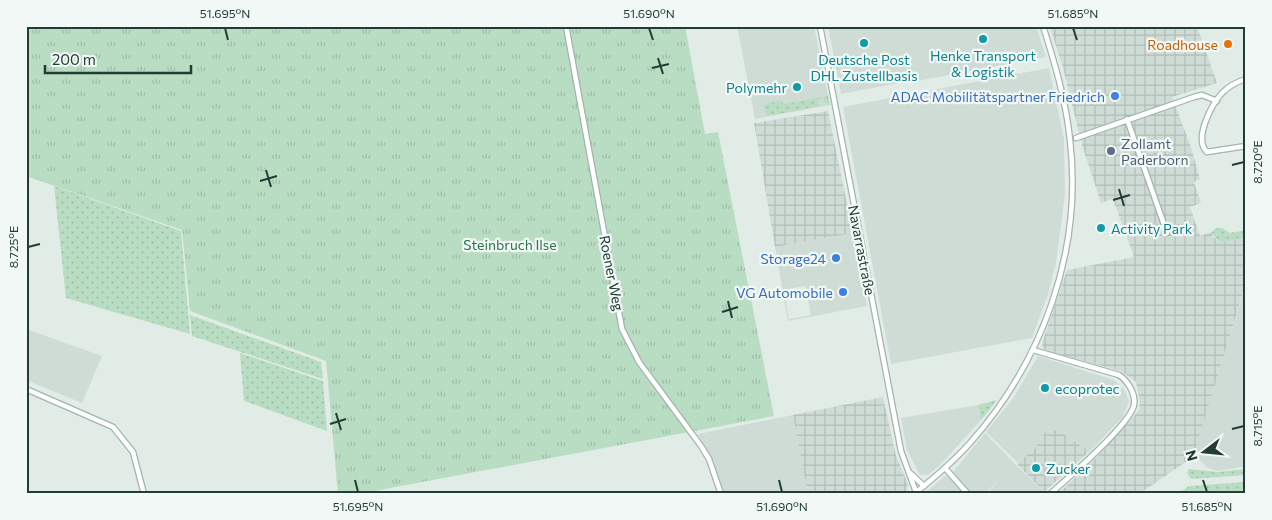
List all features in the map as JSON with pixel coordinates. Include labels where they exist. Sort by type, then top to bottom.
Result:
[{"type":"street","name":"Roener Weg","points":[[566,26],[622,329],[639,362],[709,459],[721,494]]},
{"type":"street","name":"Navarrastraße","points":[[820,26],[902,454],[915,493]]},
{"type":"street","points":[[915,493],[945,468],[995,412],[1033,350],[1045,323],[1061,273],[1072,195],[1071,144],[1060,81],[1043,26]]},
{"type":"street","points":[[1246,79],[1234,83],[1217,100],[1201,138],[1204,150],[1212,152],[1246,146]]},
{"type":"street","points":[[1076,138],[1194,97],[1202,95],[1217,100]]},
{"type":"street","points":[[1127,119],[1167,233]]},
{"type":"street","points":[[1033,350],[1119,376],[1125,379],[1133,394],[1134,405],[1126,419],[1076,471],[1050,494]]},
{"type":"street","points":[[26,389],[113,427],[132,452],[144,494]]},
{"type":"street","points":[[945,468],[968,494]]},
{"type":"street","name":"Navarrastraße","points":[[909,472],[924,486]]},
{"type":"shaded area","points":[[737,26],[814,26],[830,105],[755,119]]},
{"type":"shaded area","points":[[828,26],[1036,26],[1046,57],[912,82],[910,78],[899,80],[899,83],[841,94]]},
{"type":"shaded area","points":[[1197,26],[1217,83],[1172,97],[1191,147],[1200,179],[1194,182],[1201,203],[1190,207],[1200,236],[1212,232],[1212,236],[1220,242],[1246,238],[1246,283],[1193,457],[1139,494],[1058,494],[1101,453],[1130,421],[1139,410],[1140,402],[1136,382],[1121,371],[1047,351],[1043,348],[1042,343],[1067,270],[1134,257],[1113,199],[1101,203],[1082,145],[1063,68],[1050,27]]},
{"type":"shaded area","points":[[1049,68],[1064,139],[1065,194],[1056,263],[1048,294],[1032,338],[891,364],[843,107]]},
{"type":"shaded area","points":[[828,111],[853,233],[775,247],[754,123]]},
{"type":"shaded area","points":[[853,233],[867,306],[788,321],[775,247]],"holes":[[[805,286],[811,315],[789,319],[784,290]]]},
{"type":"shaded area","points":[[1246,285],[1246,466],[1218,471],[1208,468],[1193,455]]},
{"type":"shaded area","points":[[26,329],[102,356],[82,403],[26,380]]},
{"type":"shaded area","points":[[1038,356],[1114,380],[1124,389],[1129,401],[1123,417],[1090,451],[1060,432],[1048,427],[1036,447],[1018,463],[986,432],[1014,397]]},
{"type":"shaded area","points":[[883,397],[896,456],[908,484],[906,493],[808,494],[793,415]]},
{"type":"shaded area","points":[[978,405],[981,420],[940,465],[928,475],[920,475],[907,450],[901,418]]},
{"type":"shaded area","points":[[793,415],[808,494],[725,494],[712,458],[698,434]]},
{"type":"shaded area","points":[[1048,427],[1060,432],[1090,451],[1044,492],[1017,464],[1036,447]]},
{"type":"shaded area","points":[[985,433],[1044,492],[986,494],[1000,479],[984,494],[970,494],[953,472]]},
{"type":"shaded area","points":[[945,476],[951,477],[965,494],[924,494]]},
{"type":"green space","name":"Steinbruch Ilse","points":[[26,26],[685,26],[705,134],[718,132],[774,416],[358,494],[338,494],[326,361],[190,311],[182,230],[26,176]]},
{"type":"green space","points":[[828,96],[830,105],[827,105],[823,98],[818,100],[819,106],[767,116],[763,105],[780,100],[784,104]]},
{"type":"green space","points":[[54,186],[181,231],[190,334],[66,298]]},
{"type":"green space","points":[[1216,228],[1222,228],[1230,233],[1246,230],[1246,238],[1220,242],[1211,233]]},
{"type":"green space","points":[[190,315],[321,362],[323,379],[192,336]]},
{"type":"green space","points":[[240,353],[323,381],[327,431],[244,401]]},
{"type":"green space","points":[[997,400],[981,420],[978,405]]},
{"type":"green space","points":[[1189,469],[1217,472],[1246,469],[1246,475],[1191,479],[1187,473]]},
{"type":"green space","points":[[1246,482],[1246,494],[1178,494],[1189,486]]},
{"type":"place","name":"Henke Transport & Logistik","points":[[983,39]]},
{"type":"place","name":"Deutsche Post DHL Zustellbasis","points":[[864,43]]},
{"type":"place","name":"Roadhouse","points":[[1228,44]]},
{"type":"place","name":"Polymehr","points":[[797,87]]},
{"type":"place","name":"ADAC Mobilitätspartner Friedrich","points":[[1115,96]]},
{"type":"place","name":"Zollamt Paderborn","points":[[1111,151]]},
{"type":"place","name":"Activity Park","points":[[1101,228]]},
{"type":"place","name":"Storage24","points":[[836,258]]},
{"type":"place","name":"VG Automobile","points":[[843,292]]},
{"type":"place","name":"ecoprotec","points":[[1045,388]]},
{"type":"place","name":"Zucker","points":[[1036,468]]}]
